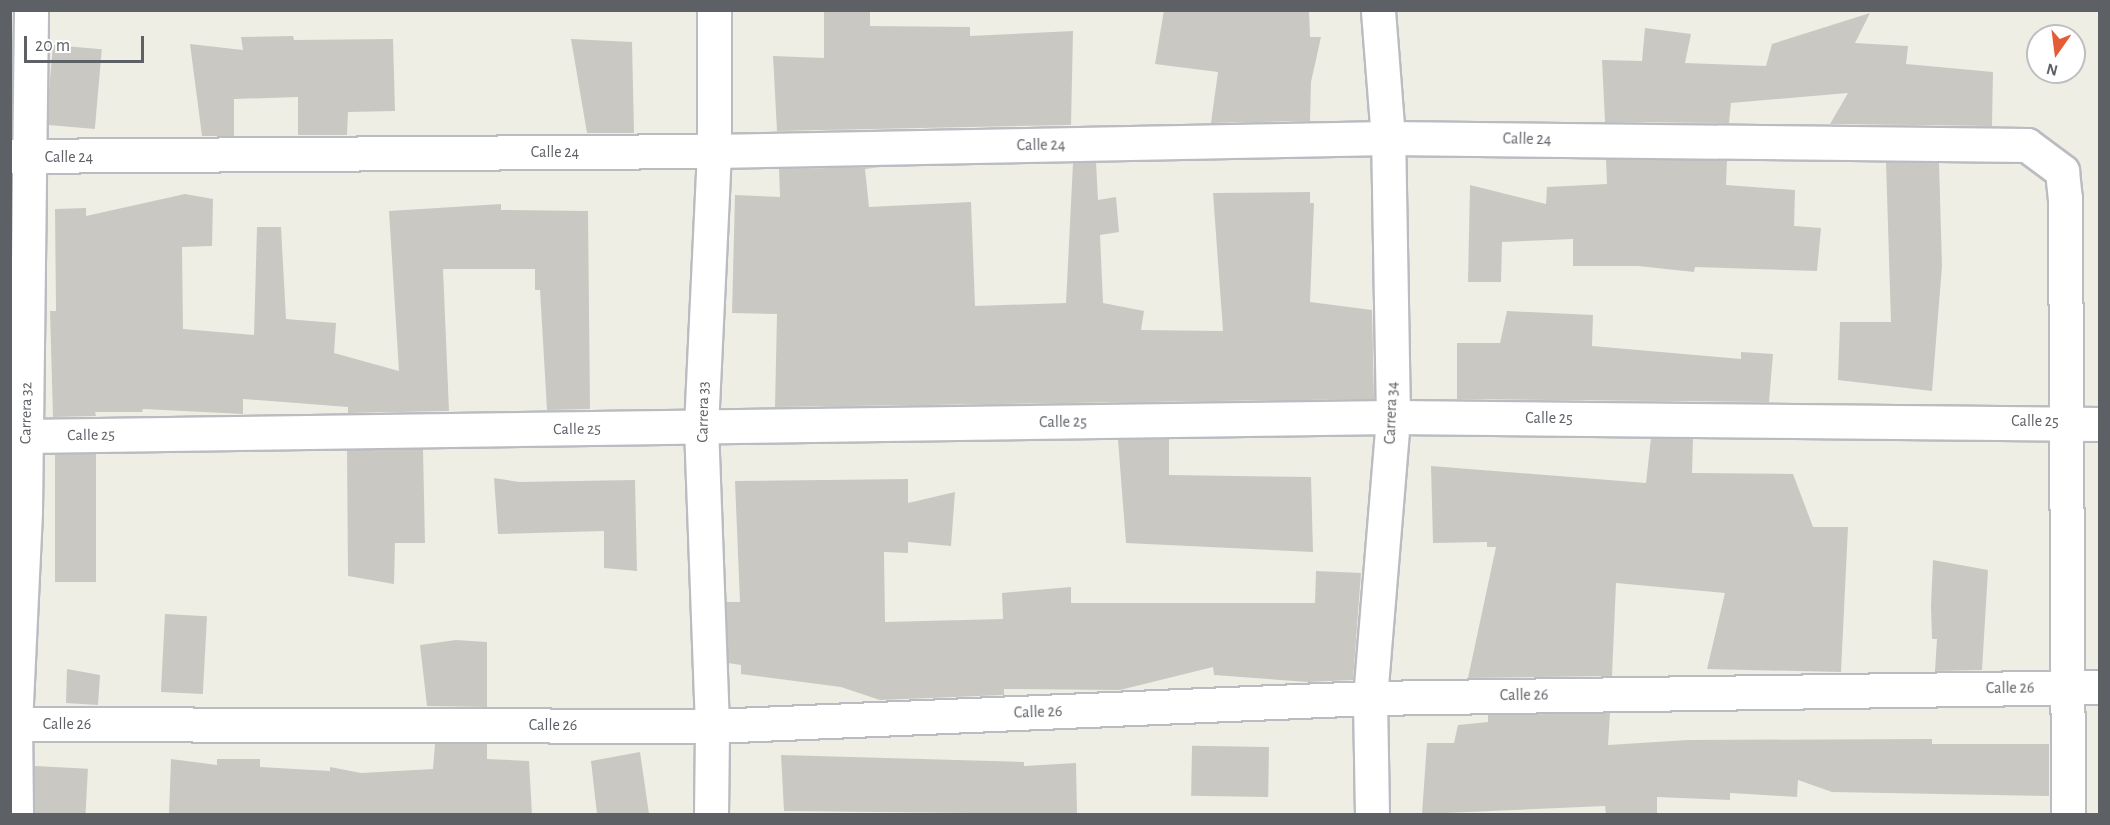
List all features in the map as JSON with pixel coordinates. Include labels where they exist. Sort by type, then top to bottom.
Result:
[{"type":"street","name":"Carrera 32","points":[[16,814],[13,724],[26,436],[20,156],[31,10]]},
{"type":"street","name":"Carrera 33","points":[[711,814],[712,726],[701,427],[714,151],[714,10]]},
{"type":"street","name":"Carrera 34","points":[[1372,814],[1370,698],[1393,417],[1388,138],[1378,10]]},
{"type":"street","name":"Calle 24","points":[[20,156],[714,151],[1388,138],[2027,145],[2062,171],[2084,422]]},
{"type":"street","name":"Calle 25","points":[[26,436],[1393,417],[2084,422]]},
{"type":"street","points":[[2068,814],[2066,687],[2084,422]]},
{"type":"street","name":"Calle 26","points":[[13,724],[712,726],[1370,698],[2100,687]]},
{"type":"building","points":[[824,10],[870,10],[870,26],[970,27],[970,36],[1073,31],[1071,125],[777,131],[773,56],[824,58]]},
{"type":"building","points":[[1164,10],[1309,10],[1310,37],[1321,37],[1311,82],[1310,121],[1211,123],[1218,72],[1155,64]]},
{"type":"building","points":[[1870,13],[1855,43],[1908,46],[1906,64],[1993,72],[1992,126],[1830,124],[1848,93],[1731,103],[1729,123],[1605,122],[1602,60],[1642,61],[1645,28],[1691,34],[1685,63],[1766,66],[1772,44]]},
{"type":"building","points":[[293,36],[294,40],[393,39],[395,111],[348,112],[347,135],[298,135],[298,97],[234,99],[234,136],[202,136],[190,44],[243,50],[241,37]]},
{"type":"building","points":[[571,39],[632,42],[634,133],[587,133]]},
{"type":"building","points":[[53,45],[102,49],[95,129],[46,125]]},
{"type":"building","points":[[1606,159],[1727,160],[1726,185],[1795,190],[1794,226],[1821,228],[1817,271],[1695,267],[1694,272],[1638,266],[1573,266],[1573,239],[1502,242],[1501,282],[1468,282],[1470,185],[1546,204],[1547,187],[1607,184]]},
{"type":"building","points":[[1096,162],[1098,200],[1116,197],[1119,232],[1100,235],[1103,303],[1144,311],[1141,330],[1223,331],[1213,193],[1310,192],[1310,203],[1314,203],[1310,302],[1372,310],[1374,399],[775,407],[777,314],[732,313],[735,195],[780,197],[779,169],[881,167],[865,169],[869,207],[971,202],[975,306],[1066,303],[1073,163]]},
{"type":"building","points":[[1886,162],[1939,163],[1942,266],[1932,391],[1838,380],[1840,322],[1891,322]]},
{"type":"building","points":[[185,194],[213,199],[212,246],[182,247],[183,329],[254,335],[257,227],[281,227],[286,319],[336,323],[334,353],[399,371],[389,211],[501,204],[501,210],[588,211],[590,409],[547,410],[540,290],[535,290],[535,269],[443,269],[449,411],[348,413],[348,407],[243,399],[243,414],[143,409],[142,412],[95,412],[96,416],[53,417],[50,311],[56,311],[55,209],[86,208],[86,216]]},
{"type":"building","points":[[1507,311],[1593,315],[1592,346],[1741,359],[1741,352],[1773,354],[1769,402],[1457,399],[1457,343],[1500,343]]},
{"type":"building","points":[[1651,438],[1693,439],[1692,473],[1793,474],[1813,527],[1848,527],[1841,672],[1707,669],[1725,593],[1616,583],[1612,676],[1468,678],[1496,547],[1487,547],[1487,542],[1433,543],[1431,466],[1646,483]]},
{"type":"building","points":[[1169,439],[1169,475],[1311,477],[1313,552],[1126,543],[1118,440]]},
{"type":"building","points":[[423,449],[425,543],[395,543],[394,584],[348,576],[347,450]]},
{"type":"building","points":[[55,454],[96,454],[96,582],[55,582]]},
{"type":"building","points":[[494,478],[519,482],[635,480],[637,571],[604,568],[604,531],[498,534]]},
{"type":"building","points":[[908,479],[908,503],[955,492],[951,546],[908,542],[908,553],[884,552],[885,622],[1003,619],[1002,593],[1071,587],[1071,603],[1315,603],[1316,571],[1361,573],[1353,680],[1308,682],[1214,675],[1213,667],[1120,690],[1004,689],[1004,695],[880,700],[841,687],[741,674],[741,665],[728,663],[726,602],[740,602],[735,481]]},
{"type":"building","points":[[1933,560],[1988,570],[1982,670],[1935,671],[1937,639],[1932,639],[1931,606]]},
{"type":"building","points":[[165,614],[207,616],[203,694],[161,692]]},
{"type":"building","points":[[456,640],[487,642],[487,707],[427,706],[420,645]]},
{"type":"building","points":[[67,669],[100,675],[98,705],[66,703]]},
{"type":"building","points":[[1610,713],[1608,745],[1688,740],[1932,739],[1932,744],[2049,744],[2049,796],[1832,792],[1798,780],[1797,797],[1730,793],[1730,800],[1657,797],[1657,814],[1606,814],[1605,806],[1422,814],[1427,743],[1454,743],[1458,725],[1488,722],[1488,715]]},
{"type":"building","points":[[435,744],[487,744],[487,759],[529,761],[532,814],[169,814],[171,759],[217,765],[217,759],[260,759],[260,767],[330,771],[330,767],[361,773],[433,769]]},
{"type":"building","points":[[1192,746],[1269,747],[1268,797],[1191,796]]},
{"type":"building","points":[[640,752],[649,814],[597,814],[591,761]]},
{"type":"building","points":[[781,755],[1024,762],[1024,766],[1076,763],[1077,814],[784,811]]},
{"type":"building","points":[[35,766],[88,769],[86,814],[32,814]]}]
